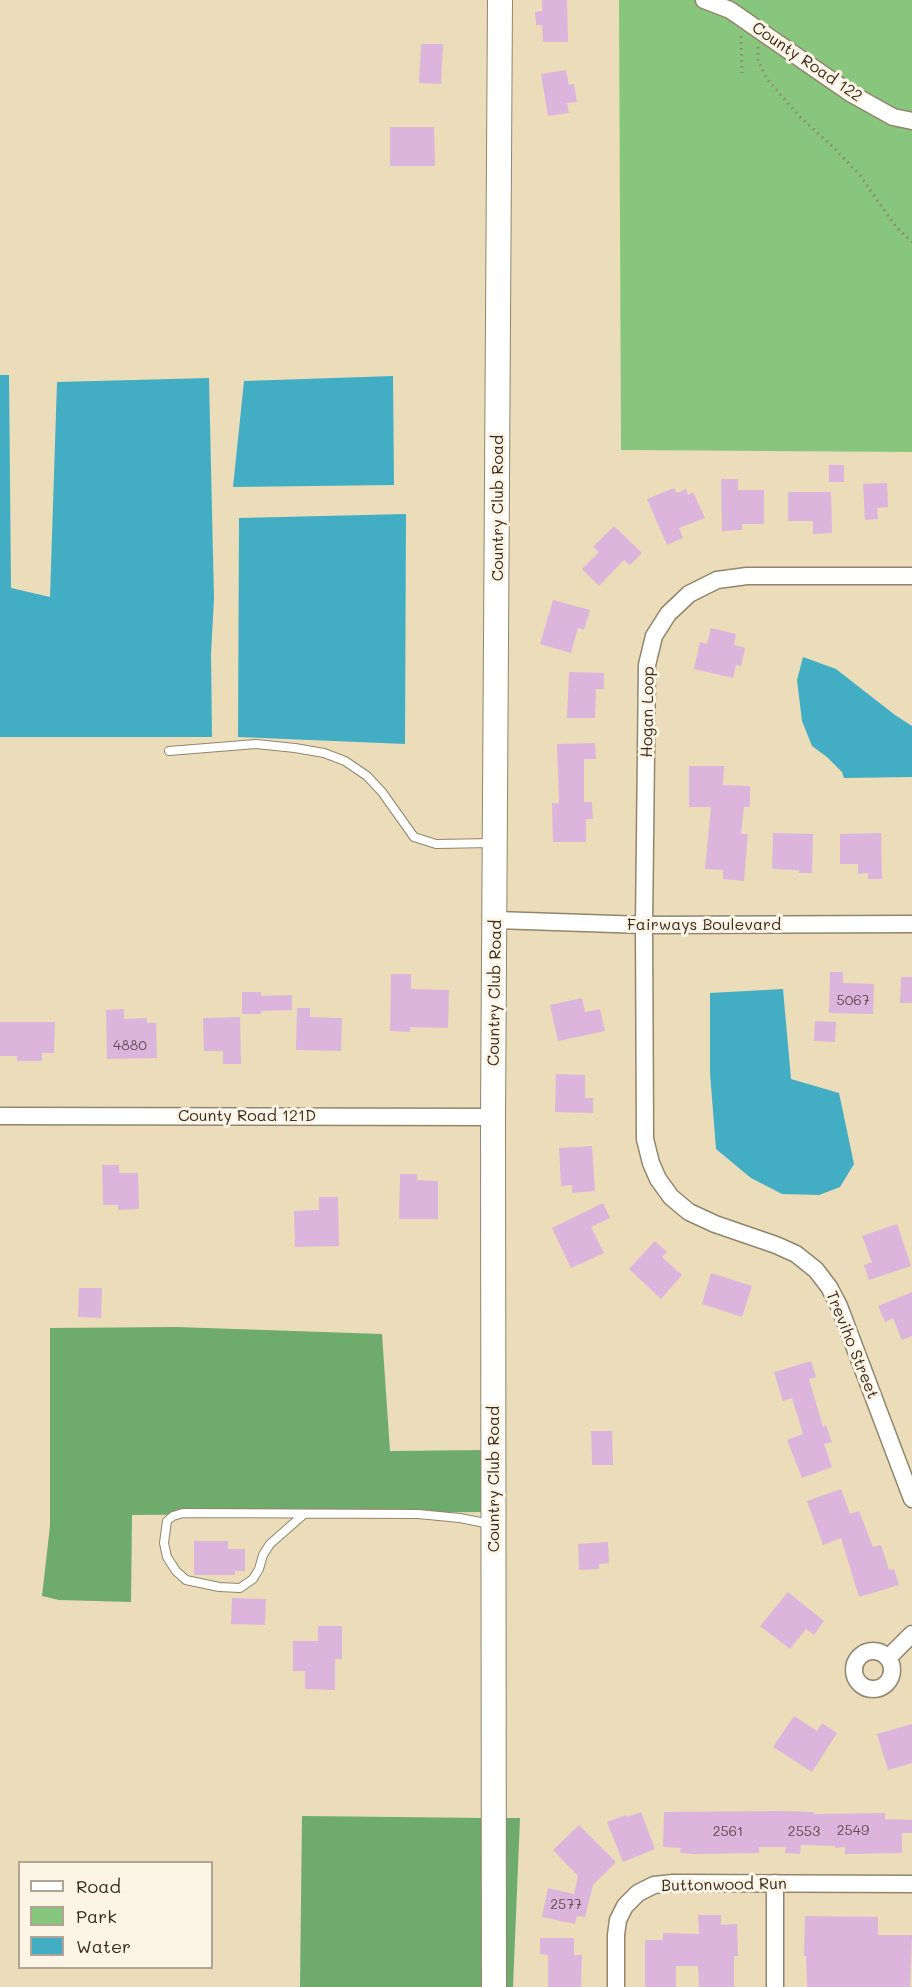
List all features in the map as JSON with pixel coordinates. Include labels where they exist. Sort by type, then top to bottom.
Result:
[{"type":"street","name":"Country Club Road","points":[[494,1987],[494,1117],[500,0]]},
{"type":"street","name":"County Road 122","points":[[704,0],[730,10],[850,93],[893,117],[912,121]]},
{"type":"street","name":"Hogan Loop","points":[[644,926],[647,665],[654,636],[668,614],[689,594],[717,580],[747,576],[912,576]]},
{"type":"street","name":"Fairways Boulevard","points":[[496,920],[644,926],[912,924]]},
{"type":"street","name":"Treviho Street","points":[[644,926],[645,1139],[658,1179],[671,1197],[689,1212],[714,1224],[796,1254],[816,1270],[829,1287],[839,1306],[912,1499]]},
{"type":"street","name":"County Road 121D","points":[[0,1116],[494,1117]]},
{"type":"street","points":[[888,1658],[912,1634]]},
{"type":"street","name":"Buttonwood Run","points":[[616,1987],[618,1920],[625,1906],[638,1893],[654,1885],[673,1883],[912,1884]]},
{"type":"street","points":[[775,1883],[775,1987]]},
{"type":"lane","points":[[169,751],[256,744],[324,753],[345,761],[368,776],[414,837],[436,844],[496,843]]},
{"type":"lane","points":[[303,1515],[270,1544],[263,1554],[259,1569],[253,1579],[240,1588],[219,1587],[186,1580],[176,1571],[167,1557],[164,1531],[173,1516],[183,1514],[418,1514],[494,1524]]},
{"type":"path","points":[[738,16],[742,73]]},
{"type":"path","points":[[754,27],[758,61],[767,79],[799,116],[859,174],[896,227],[912,242]]},
{"type":"green space","points":[[619,0],[912,0],[912,452],[621,450]]},
{"type":"green space","points":[[177,1327],[382,1334],[390,1451],[486,1450],[486,1512],[132,1515],[131,1602],[59,1600],[42,1596],[50,1526],[50,1328]]},
{"type":"green space","points":[[302,1816],[486,1818],[486,1987],[300,1987]]},
{"type":"green space","points":[[501,1818],[520,1818],[513,1987],[501,1987]]},
{"type":"water","points":[[0,375],[9,375],[11,588],[50,597],[57,382],[209,378],[214,599],[211,654],[212,737],[0,737]]},
{"type":"water","points":[[393,376],[394,485],[233,487],[244,381]]},
{"type":"water","points":[[406,514],[405,744],[238,737],[239,518]]},
{"type":"water","points":[[803,657],[836,669],[912,726],[912,777],[844,778],[842,772],[827,757],[812,746],[802,721],[797,680]]},
{"type":"water","points":[[783,989],[791,1079],[839,1093],[854,1164],[840,1187],[819,1195],[782,1194],[751,1178],[716,1149],[710,1073],[710,993]]},
{"type":"building","points":[[542,0],[567,0],[568,42],[543,42],[542,25],[536,25],[535,12],[542,11]]},
{"type":"building","points":[[421,44],[443,44],[441,84],[419,83]]},
{"type":"building","points":[[566,70],[569,85],[574,84],[577,102],[567,103],[569,113],[548,116],[541,74]]},
{"type":"building","points":[[390,127],[434,127],[435,166],[390,166]]},
{"type":"building","points":[[829,465],[844,465],[844,482],[829,482]]},
{"type":"building","points":[[721,479],[738,479],[738,490],[764,490],[764,524],[742,524],[742,530],[722,531]]},
{"type":"building","points":[[887,483],[888,507],[877,508],[878,519],[865,520],[863,484]]},
{"type":"building","points":[[674,488],[677,493],[686,489],[688,495],[693,492],[705,518],[679,528],[683,538],[667,545],[647,499]]},
{"type":"building","points":[[788,492],[831,492],[832,533],[813,534],[813,521],[788,521]]},
{"type":"building","points":[[614,526],[642,553],[630,565],[624,560],[599,586],[582,569],[599,552],[593,547]]},
{"type":"building","points":[[553,600],[590,610],[584,630],[578,628],[571,653],[540,644]]},
{"type":"building","points":[[711,628],[736,634],[734,645],[745,648],[741,666],[736,665],[733,678],[694,669],[700,642],[707,644]]},
{"type":"building","points":[[569,672],[604,673],[604,689],[596,689],[595,718],[567,718]]},
{"type":"building","points":[[595,743],[596,759],[584,759],[584,802],[592,802],[593,819],[586,819],[586,842],[553,842],[552,803],[559,803],[557,744]]},
{"type":"building","points":[[689,766],[724,766],[723,785],[750,786],[750,807],[744,807],[741,834],[748,834],[744,881],[723,879],[723,870],[705,869],[711,807],[689,807]]},
{"type":"building","points":[[773,833],[813,834],[812,873],[772,869]]},
{"type":"building","points":[[881,833],[882,879],[868,879],[868,873],[858,874],[858,864],[840,864],[840,834]]},
{"type":"building","points":[[830,972],[843,972],[843,983],[874,984],[873,1014],[829,1013]]},
{"type":"building","points":[[391,974],[411,974],[411,989],[449,990],[448,1028],[410,1027],[410,1032],[390,1031]]},
{"type":"building","points":[[901,977],[912,977],[912,1003],[900,1003]]},
{"type":"building","points":[[242,992],[261,992],[261,996],[292,995],[292,1010],[242,1014]]},
{"type":"building","points":[[582,998],[585,1012],[600,1009],[605,1031],[558,1041],[550,1005]]},
{"type":"building","points":[[297,1008],[310,1008],[310,1017],[342,1018],[341,1051],[296,1050]]},
{"type":"building","points":[[124,1009],[124,1019],[147,1018],[147,1023],[156,1023],[157,1058],[107,1059],[106,1010]]},
{"type":"building","points":[[240,1017],[241,1064],[223,1064],[223,1051],[204,1051],[203,1018]]},
{"type":"building","points":[[815,1021],[836,1022],[835,1042],[814,1041]]},
{"type":"building","points":[[0,1022],[55,1022],[54,1053],[42,1053],[42,1061],[17,1061],[17,1056],[0,1056]]},
{"type":"building","points":[[556,1074],[585,1075],[585,1098],[593,1098],[593,1113],[555,1112]]},
{"type":"building","points":[[592,1146],[595,1191],[572,1193],[572,1185],[561,1186],[559,1148]]},
{"type":"building","points":[[102,1165],[119,1165],[119,1173],[138,1173],[139,1209],[118,1210],[118,1205],[103,1205]]},
{"type":"building","points":[[400,1174],[417,1174],[417,1180],[438,1181],[438,1219],[399,1219]]},
{"type":"building","points":[[319,1197],[338,1197],[339,1246],[295,1247],[294,1211],[319,1210]]},
{"type":"building","points":[[603,1203],[610,1218],[591,1227],[604,1253],[571,1268],[552,1228]]},
{"type":"building","points":[[897,1224],[911,1266],[869,1280],[864,1265],[872,1262],[862,1236]]},
{"type":"building","points":[[655,1241],[667,1252],[662,1257],[682,1275],[661,1299],[629,1269]]},
{"type":"building","points":[[711,1273],[752,1286],[742,1317],[702,1304]]},
{"type":"building","points":[[79,1288],[102,1288],[101,1318],[78,1317]]},
{"type":"building","points":[[912,1292],[912,1336],[902,1340],[893,1318],[885,1322],[878,1306]]},
{"type":"building","points":[[811,1361],[816,1377],[809,1379],[823,1427],[826,1425],[832,1442],[824,1444],[832,1467],[802,1478],[787,1440],[803,1434],[792,1398],[783,1401],[774,1372]]},
{"type":"building","points":[[591,1431],[612,1431],[613,1465],[592,1465]]},
{"type":"building","points":[[841,1489],[850,1514],[859,1511],[873,1547],[881,1545],[889,1570],[894,1569],[899,1585],[859,1597],[841,1538],[823,1545],[807,1501]]},
{"type":"building","points":[[194,1541],[228,1541],[228,1549],[245,1549],[245,1571],[235,1571],[235,1575],[194,1575]]},
{"type":"building","points":[[608,1542],[609,1563],[599,1564],[599,1569],[579,1570],[578,1544]]},
{"type":"building","points":[[788,1592],[824,1621],[814,1635],[806,1629],[790,1649],[760,1626]]},
{"type":"building","points":[[232,1598],[266,1599],[265,1625],[231,1624]]},
{"type":"building","points":[[318,1626],[342,1626],[342,1659],[335,1659],[335,1690],[305,1689],[305,1671],[293,1671],[293,1641],[318,1641]]},
{"type":"building","points":[[794,1716],[817,1731],[822,1723],[837,1733],[812,1772],[773,1747]]},
{"type":"building","points":[[912,1724],[912,1763],[888,1770],[877,1734]]},
{"type":"building","points":[[641,1812],[655,1849],[623,1862],[607,1822]]},
{"type":"building","points":[[664,1812],[814,1812],[814,1814],[885,1813],[885,1819],[912,1820],[912,1833],[902,1833],[902,1853],[845,1854],[845,1847],[801,1845],[800,1854],[785,1853],[786,1847],[759,1847],[759,1853],[696,1854],[680,1853],[681,1848],[663,1847]]},
{"type":"building","points":[[579,1825],[616,1862],[593,1885],[585,1917],[577,1916],[575,1924],[542,1917],[548,1888],[574,1894],[578,1876],[553,1850]]},
{"type":"building","points":[[698,1915],[721,1915],[721,1925],[737,1924],[738,1956],[734,1956],[734,1987],[699,1987],[698,1966],[676,1966],[676,1987],[645,1987],[645,1940],[663,1940],[663,1933],[699,1934]]},
{"type":"building","points":[[805,1916],[878,1917],[878,1935],[912,1935],[910,1987],[807,1987],[806,1956],[804,1956]]},
{"type":"building","points":[[540,1938],[574,1938],[574,1955],[582,1955],[581,1987],[548,1987],[548,1955],[540,1954]]}]
